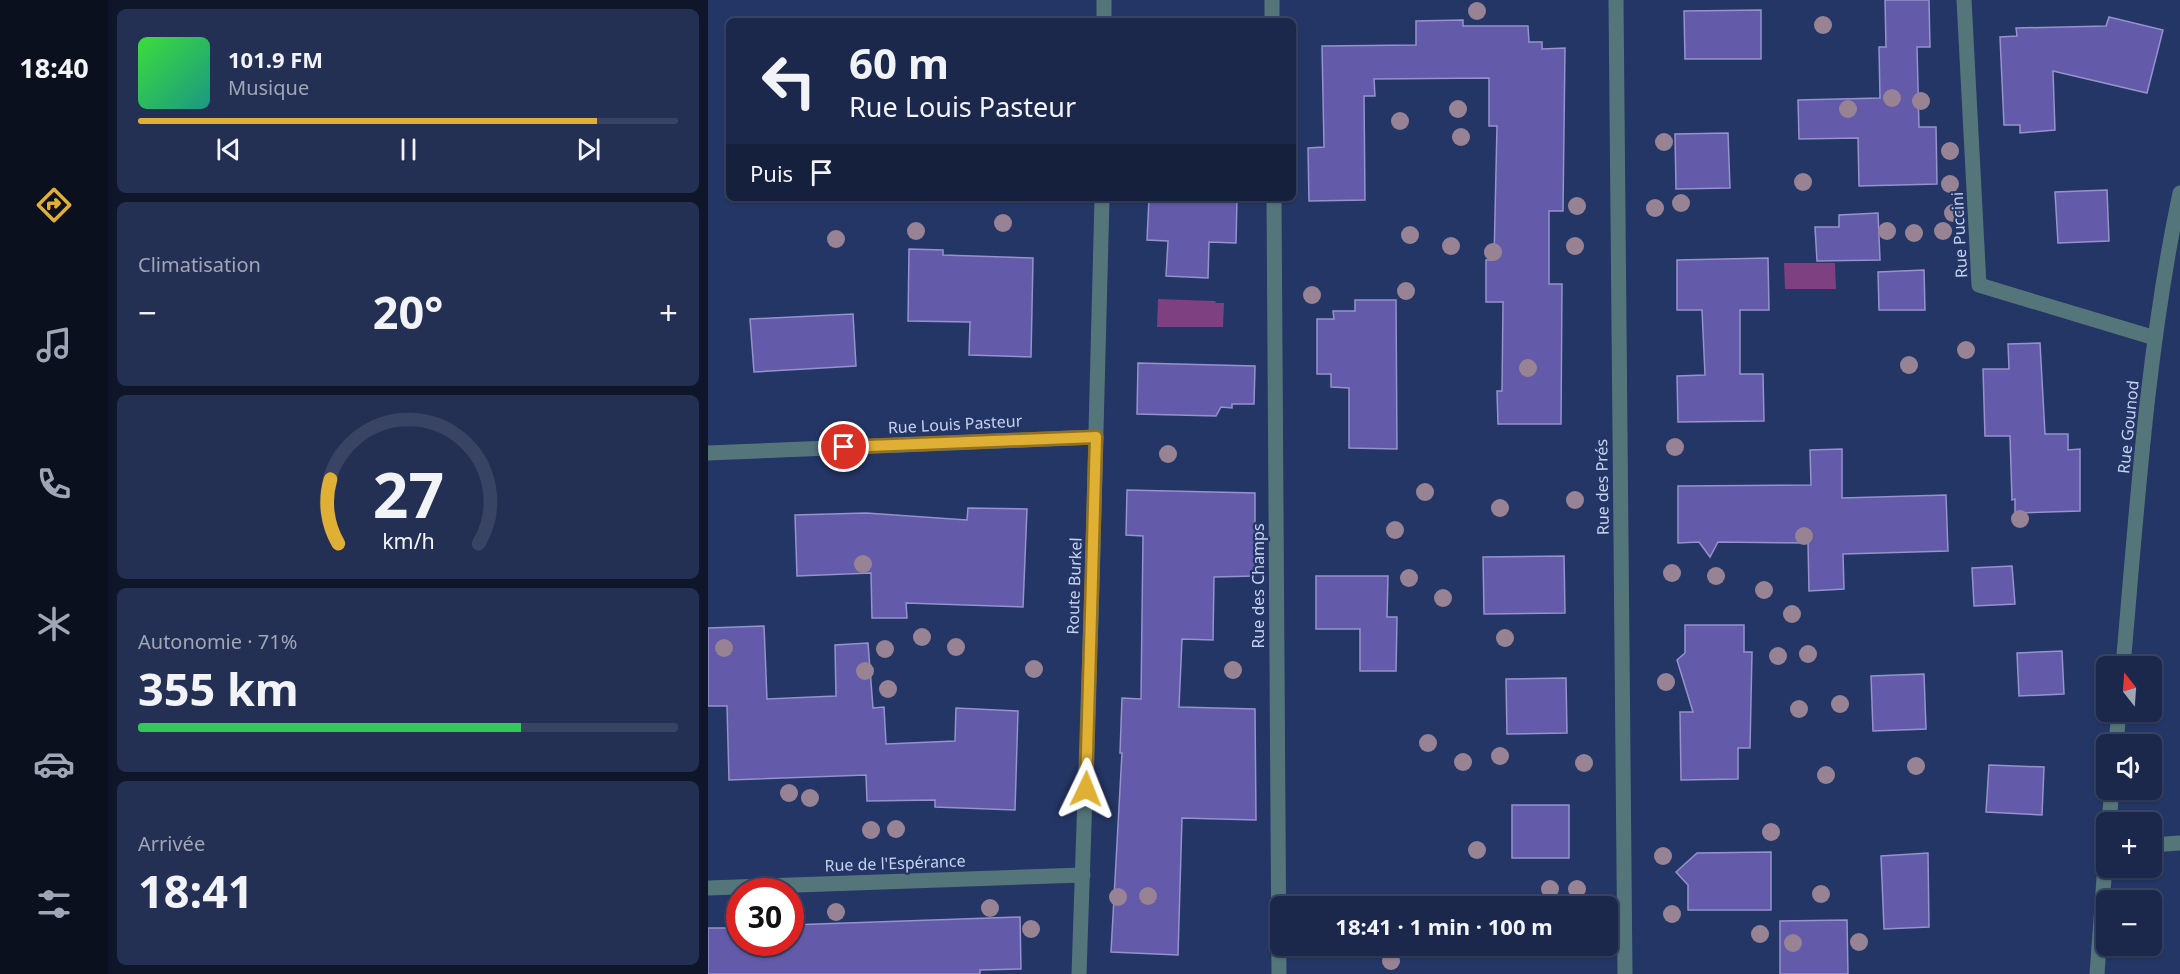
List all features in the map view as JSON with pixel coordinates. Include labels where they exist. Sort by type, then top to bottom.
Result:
[{"type":"street","points":[[1104,0],[1104,18]]},
{"type":"street","points":[[1272,0],[1272,18]]},
{"type":"street","name":"Rue des Prés","points":[[1616,0],[1625,974]]},
{"type":"street","name":"Rue Puccini","points":[[1964,0],[1979,285],[2155,338]]},
{"type":"street","name":"Rue Gounod","points":[[2124,656],[2155,338],[2169,243],[2180,193]]},
{"type":"street","name":"Route Burkel","points":[[1079,974],[1102,201]]},
{"type":"street","name":"Rue des Champs","points":[[1274,201],[1279,974]]},
{"type":"street","name":"Rue Louis Pasteur","points":[[708,453],[1096,437]]},
{"type":"street","points":[[2162,844],[2180,843]]},
{"type":"street","name":"Rue de l'Espérance","points":[[708,888],[1083,875]]},
{"type":"street","points":[[2097,974],[2104,878]]},
{"type":"shaded area","points":[[1784,263],[1835,263],[1836,289],[1785,289]]},
{"type":"shaded area","points":[[1158,299],[1224,303],[1223,327],[1157,327]]},
{"type":"building","points":[[1885,0],[1929,0],[1930,47],[1917,47],[1919,127],[1936,127],[1937,184],[1859,186],[1858,138],[1799,139],[1798,100],[1880,98],[1879,47],[1886,47]]},
{"type":"building","points":[[1761,10],[1761,59],[1685,59],[1684,11]]},
{"type":"building","points":[[2109,17],[2163,30],[2147,93],[2053,71],[2055,130],[2020,133],[2020,125],[2004,125],[2000,37],[2017,36],[2016,28],[2106,26]]},
{"type":"building","points":[[1463,20],[1463,26],[1528,26],[1529,42],[1542,42],[1542,49],[1565,48],[1563,211],[1549,211],[1549,284],[1562,284],[1561,424],[1498,424],[1497,391],[1502,391],[1503,302],[1486,302],[1486,260],[1494,260],[1497,126],[1489,126],[1489,78],[1374,79],[1375,96],[1364,96],[1365,200],[1309,201],[1308,148],[1324,147],[1322,46],[1416,45],[1416,21]]},
{"type":"building","points":[[1728,133],[1730,188],[1676,189],[1675,134]]},
{"type":"building","points":[[2107,190],[2109,241],[2058,243],[2055,192]]},
{"type":"building","points":[[1149,201],[1237,201],[1236,243],[1209,242],[1208,278],[1166,276],[1168,241],[1147,240]]},
{"type":"building","points":[[1878,213],[1880,260],[1817,261],[1815,227],[1839,227],[1839,215]]},
{"type":"building","points":[[909,249],[943,250],[943,255],[1033,258],[1031,357],[969,355],[970,322],[908,321]]},
{"type":"building","points":[[1768,258],[1769,310],[1740,310],[1740,374],[1763,374],[1764,421],[1678,422],[1677,376],[1705,375],[1702,310],[1677,310],[1677,260]]},
{"type":"building","points":[[1924,270],[1925,310],[1879,310],[1878,272]]},
{"type":"building","points":[[1355,300],[1396,300],[1397,449],[1349,448],[1349,388],[1331,387],[1331,374],[1317,374],[1317,319],[1334,319],[1333,311],[1355,311]]},
{"type":"building","points":[[853,314],[856,366],[754,372],[750,319]]},
{"type":"building","points":[[2040,343],[2045,434],[2068,434],[2068,450],[2080,449],[2080,511],[2015,513],[2015,499],[2012,500],[2010,436],[1985,436],[1983,369],[2009,369],[2008,344]]},
{"type":"building","points":[[1138,363],[1255,366],[1254,404],[1232,404],[1232,408],[1221,407],[1216,416],[1137,414]]},
{"type":"building","points":[[1842,449],[1842,498],[1946,495],[1948,551],[1843,554],[1844,589],[1809,591],[1808,543],[1718,542],[1710,557],[1699,542],[1678,543],[1678,486],[1811,485],[1810,450]]},
{"type":"building","points":[[1127,490],[1255,493],[1255,576],[1214,577],[1213,640],[1182,639],[1179,707],[1255,709],[1256,820],[1182,818],[1178,955],[1111,952],[1122,753],[1120,753],[1122,698],[1141,699],[1143,536],[1126,535]]},
{"type":"building","points":[[968,508],[1027,509],[1023,607],[906,603],[907,618],[872,618],[871,573],[797,576],[795,515],[866,513],[967,520]]},
{"type":"building","points":[[1564,556],[1565,613],[1484,614],[1483,557]]},
{"type":"building","points":[[2012,566],[2015,604],[1974,606],[1972,568]]},
{"type":"building","points":[[1316,576],[1388,576],[1387,617],[1397,617],[1396,671],[1360,671],[1360,629],[1316,629]]},
{"type":"building","points":[[1685,625],[1744,625],[1744,652],[1752,652],[1750,748],[1738,748],[1738,779],[1681,780],[1680,712],[1693,712],[1677,660],[1685,653]]},
{"type":"building","points":[[764,626],[767,699],[836,696],[835,645],[868,643],[873,708],[884,707],[886,744],[955,741],[956,708],[1018,711],[1015,810],[935,807],[935,800],[867,801],[866,775],[729,780],[727,706],[708,706],[708,628]]},
{"type":"building","points":[[2062,651],[2064,694],[2019,696],[2017,653]]},
{"type":"building","points":[[1924,674],[1926,729],[1873,731],[1871,676]]},
{"type":"building","points":[[1566,678],[1567,733],[1507,734],[1506,679]]},
{"type":"building","points":[[1989,765],[2044,767],[2042,815],[1986,812]]},
{"type":"building","points":[[1512,805],[1569,805],[1569,858],[1512,858]]},
{"type":"building","points":[[1771,852],[1771,910],[1688,910],[1688,885],[1676,872],[1697,853]]},
{"type":"building","points":[[1928,853],[1929,927],[1884,929],[1881,856]]},
{"type":"building","points":[[1020,917],[1021,969],[980,970],[980,974],[708,974],[708,928],[726,928],[726,956],[804,956],[804,925]]},
{"type":"building","points":[[1847,920],[1848,974],[1780,974],[1780,921]]},
{"type":"route","points":[[844,447],[1096,437],[1086,789]]}]
